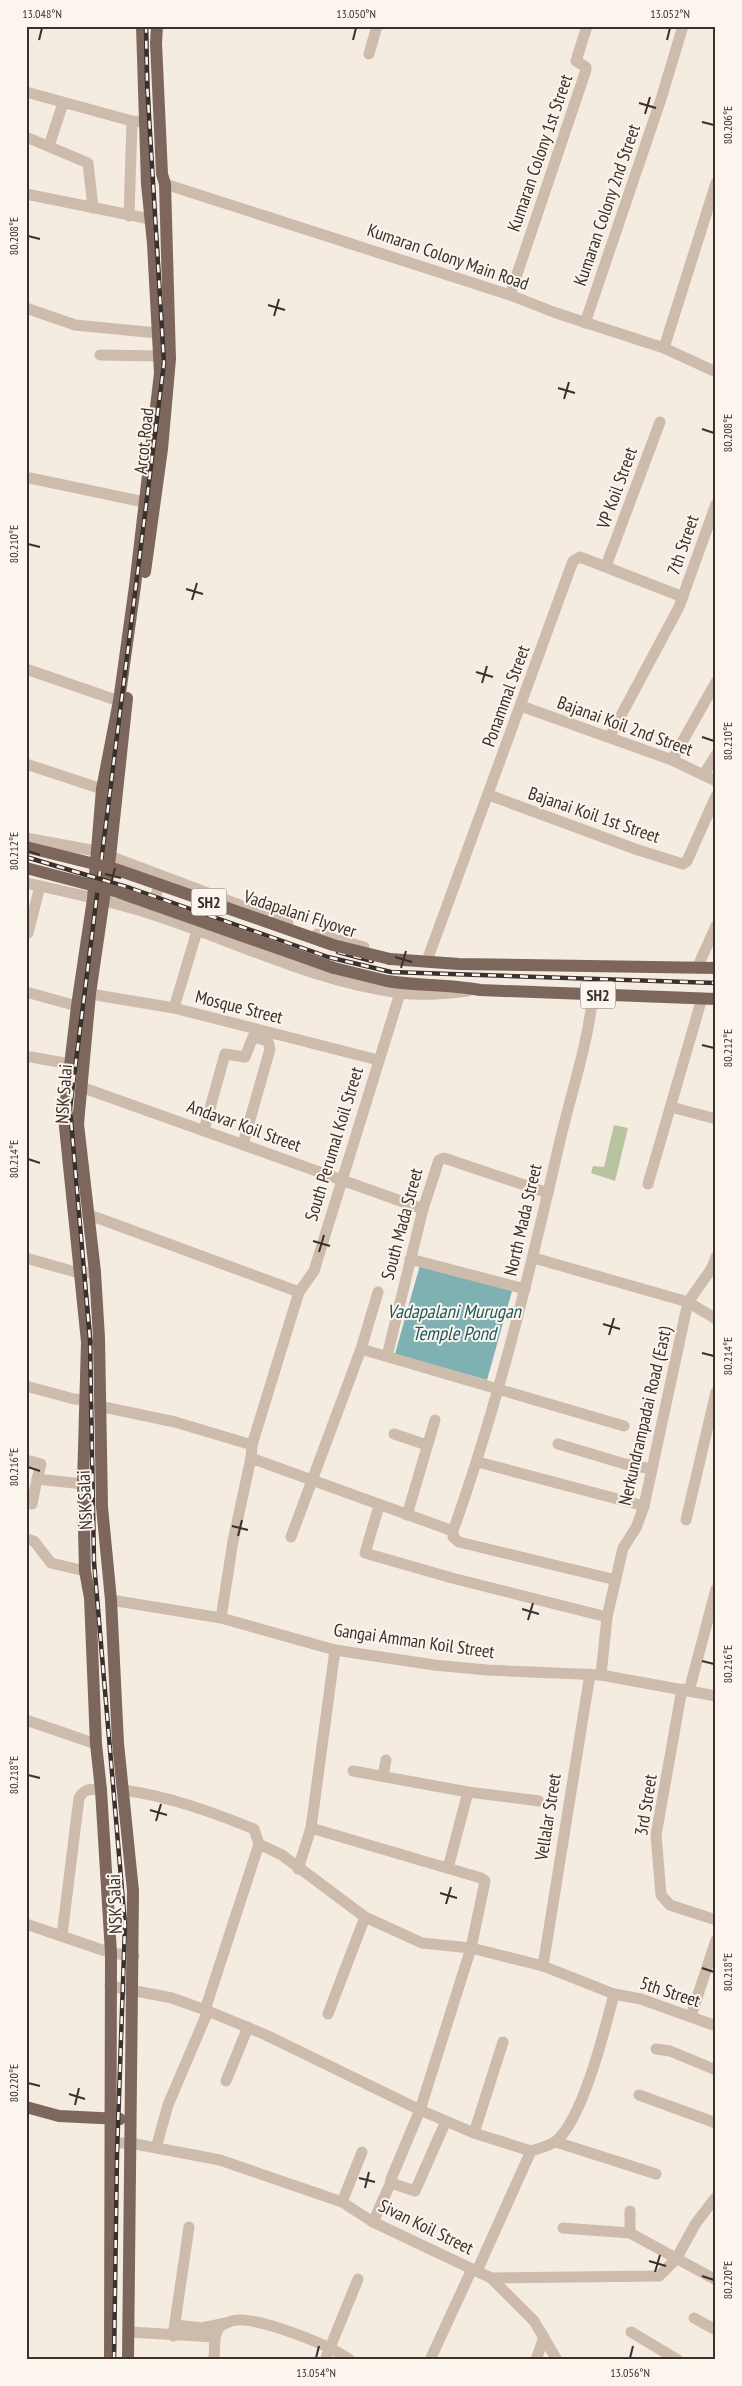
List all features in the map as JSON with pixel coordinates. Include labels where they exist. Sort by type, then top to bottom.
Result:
[{"type":"main road","name":"Arcot Road","points":[[142,26],[145,122],[159,356],[158,389],[144,502],[142,565]]},
{"type":"main road","name":"Arcot Road","points":[[110,857],[128,661],[162,449],[170,359],[165,184],[162,174],[157,26]]},
{"type":"main road","name":"Arcot Road","points":[[98,901],[96,851],[102,789],[128,661]]},
{"type":"main road","name":"Vadapalani Flyover","points":[[26,847],[116,869],[333,945],[390,959],[460,964],[482,963]]},
{"type":"main road","name":"NSK Salai","points":[[110,857],[98,901],[78,1124],[95,1272],[99,1338],[102,1507],[111,1600],[118,1743],[133,1891],[134,1990],[130,2119],[128,2360]]},
{"type":"main road","name":"SH2","points":[[26,868],[118,892],[358,976],[415,986],[716,999]]},
{"type":"main road","points":[[98,901],[77,1006],[64,1117],[87,1342],[83,1484],[85,1571],[90,1598],[96,1744],[101,1790],[111,1953],[110,2360]]},
{"type":"main road","name":"SH2","points":[[482,963],[716,968]]},
{"type":"main road","points":[[85,1549],[106,1550]]},
{"type":"main road","points":[[111,2030],[133,2029]]},
{"type":"main road","points":[[111,2053],[132,2052]]},
{"type":"main road","points":[[26,2107],[59,2116],[130,2119]]},
{"type":"street","points":[[369,54],[377,26]]},
{"type":"street","name":"Kumaran Colony 1st Street","points":[[510,295],[586,70],[586,67],[576,61],[588,26]]},
{"type":"street","name":"Kumaran Colony 2nd Street","points":[[586,323],[661,99],[683,26]]},
{"type":"street","points":[[26,92],[132,121],[145,122]]},
{"type":"street","points":[[49,146],[63,103]]},
{"type":"street","points":[[129,216],[132,121]]},
{"type":"street","points":[[26,137],[88,163],[93,208]]},
{"type":"street","points":[[664,348],[716,183]]},
{"type":"street","name":"Kumaran Colony Main Road","points":[[165,184],[510,295],[586,323],[664,348],[716,372]]},
{"type":"street","points":[[26,194],[129,216],[150,218]]},
{"type":"street","points":[[26,308],[76,325],[157,333]]},
{"type":"street","points":[[100,355],[159,356]]},
{"type":"street","name":"VP Koil Street","points":[[606,566],[660,422]]},
{"type":"street","points":[[30,478],[144,502]]},
{"type":"street","name":"7th Street","points":[[610,736],[683,597],[716,504]]},
{"type":"street","name":"Ponammal Street","points":[[429,955],[457,875],[489,796],[573,561],[580,557],[683,597]]},
{"type":"street","points":[[26,669],[119,701]]},
{"type":"street","points":[[672,760],[716,682]]},
{"type":"street","name":"Bajanai Koil 2nd Street","points":[[521,706],[610,736],[672,760],[716,781]]},
{"type":"street","points":[[704,774],[716,755]]},
{"type":"street","points":[[26,764],[102,789]]},
{"type":"street","name":"Bajanai Koil 1st Street","points":[[489,796],[638,850],[683,864],[688,861],[716,796]]},
{"type":"street","points":[[26,838],[96,851],[320,935],[392,954],[429,955],[482,963]]},
{"type":"street","points":[[149,914],[162,875]]},
{"type":"street","points":[[26,883],[149,914],[317,974],[400,993],[438,994],[480,990]]},
{"type":"street","points":[[28,933],[40,886]]},
{"type":"street","points":[[697,968],[716,926]]},
{"type":"street","points":[[174,1008],[196,931]]},
{"type":"street","points":[[26,992],[77,1006]]},
{"type":"street","name":"South Perumal Koil Street","points":[[221,1618],[233,1541],[251,1458],[252,1445],[299,1292],[314,1271],[400,993]]},
{"type":"street","name":"Mosque Street","points":[[90,994],[174,1008],[378,1060]]},
{"type":"street","name":"North Mada Street","points":[[453,1534],[478,1462],[534,1258],[591,1013],[593,994]]},
{"type":"street","points":[[648,1184],[702,998]]},
{"type":"street","points":[[204,1130],[225,1054],[245,1056],[253,1037],[268,1041],[270,1049],[243,1144]]},
{"type":"street","points":[[31,1057],[70,1064]]},
{"type":"street","name":"Andavar Koil Street","points":[[81,1087],[423,1209]]},
{"type":"street","points":[[671,1106],[716,1119]]},
{"type":"street","name":"South Mada Street","points":[[387,1356],[423,1209],[438,1160],[444,1158],[548,1193]]},
{"type":"street","points":[[87,1214],[299,1292]]},
{"type":"street","name":"Nerkundrampadai Road (East)","points":[[595,1675],[622,1548],[636,1528],[644,1506],[688,1302],[714,1269],[716,1257]]},
{"type":"street","points":[[26,1258],[79,1273],[95,1272]]},
{"type":"street","points":[[534,1258],[688,1302],[716,1319]]},
{"type":"street","points":[[410,1259],[525,1289]]},
{"type":"street","points":[[291,1537],[311,1479],[362,1349],[378,1292]]},
{"type":"street","points":[[362,1349],[624,1426]]},
{"type":"street","points":[[26,1386],[74,1399],[86,1400]]},
{"type":"street","points":[[686,1520],[716,1392]]},
{"type":"street","points":[[99,1406],[175,1422],[252,1445]]},
{"type":"street","points":[[407,1515],[435,1420]]},
{"type":"street","points":[[394,1434],[427,1445]]},
{"type":"street","points":[[558,1444],[624,1464],[652,1470]]},
{"type":"street","points":[[251,1458],[407,1515],[453,1534],[459,1542],[616,1580]]},
{"type":"street","points":[[26,1460],[41,1464],[32,1504],[26,1503]]},
{"type":"street","points":[[478,1462],[644,1506]]},
{"type":"street","points":[[37,1479],[83,1484]]},
{"type":"street","points":[[379,1506],[365,1553],[444,1576],[607,1617]]},
{"type":"street","points":[[26,1538],[34,1541],[50,1563],[85,1571]]},
{"type":"street","name":"3rd Street","points":[[716,1589],[686,1690],[656,1835],[661,1895],[670,1906],[716,1920]]},
{"type":"street","name":"Gangai Amman Koil Street","points":[[111,1600],[221,1618],[335,1650],[434,1665],[487,1670],[595,1675],[716,1696]]},
{"type":"street","points":[[298,1868],[311,1828],[335,1650]]},
{"type":"street","name":"Vellalar Street","points":[[543,1966],[595,1675]]},
{"type":"street","points":[[26,1720],[96,1744]]},
{"type":"street","points":[[383,1776],[386,1760]]},
{"type":"street","points":[[353,1771],[468,1792],[539,1801]]},
{"type":"street","points":[[62,1935],[79,1798],[88,1789],[101,1790]]},
{"type":"street","points":[[124,1790],[144,1793],[191,1806],[254,1829],[259,1844],[206,2010],[168,2105],[156,2148]]},
{"type":"street","points":[[448,1868],[468,1792]]},
{"type":"street","points":[[311,1828],[481,1878],[485,1881],[471,1948],[420,2110],[373,2222]]},
{"type":"street","name":"5th Street","points":[[259,1844],[282,1854],[364,1917],[422,1943],[471,1948],[543,1966],[614,1994],[641,1999],[716,2026]]},
{"type":"street","points":[[328,2014],[364,1917]]},
{"type":"street","points":[[26,1924],[111,1953],[134,1956]]},
{"type":"street","points":[[691,2016],[716,1940]]},
{"type":"street","points":[[110,1986],[172,1998],[206,2010],[420,2110],[474,2133],[531,2151],[556,2142],[571,2124],[598,2055],[614,1994]]},
{"type":"street","points":[[226,2081],[248,2028]]},
{"type":"street","points":[[474,2133],[503,2042]]},
{"type":"street","points":[[656,2049],[670,2051],[716,2070]]},
{"type":"street","points":[[639,2095],[716,2123]]},
{"type":"street","points":[[391,2182],[415,2191],[446,2121]]},
{"type":"street","name":"Sivan Koil Street","points":[[111,2142],[130,2143],[220,2160],[342,2202],[373,2222],[491,2278],[534,2321],[557,2360]]},
{"type":"street","points":[[556,2142],[656,2174]]},
{"type":"street","points":[[430,2360],[531,2151]]},
{"type":"street","points":[[342,2202],[362,2152]]},
{"type":"street","points":[[491,2278],[655,2277],[663,2273],[676,2258],[696,2223],[716,2197]]},
{"type":"street","points":[[630,2211],[630,2233]]},
{"type":"street","points":[[174,2331],[189,2227]]},
{"type":"street","points":[[563,2228],[630,2233],[716,2280]]},
{"type":"street","points":[[325,2360],[358,2278]]},
{"type":"street","points":[[694,2318],[716,2330]]},
{"type":"street","points":[[214,2360],[215,2337],[219,2326],[234,2320],[251,2320],[329,2347],[350,2360]]},
{"type":"street","points":[[129,2332],[174,2331],[230,2322]]},
{"type":"street","points":[[174,2331],[215,2337]]},
{"type":"street","points":[[631,2332],[673,2359]]},
{"type":"street","points":[[536,2360],[544,2337]]},
{"type":"green space","points":[[614,1125],[628,1128],[615,1181],[591,1173],[593,1166],[604,1167]]},
{"type":"water","name":"Vadapalani Murugan Temple Pond","points":[[420,1265],[512,1291],[487,1380],[395,1354]]},
{"type":"railway","points":[[114,2360],[117,2154],[125,1925],[94,1562],[90,1340],[70,1109],[164,363],[147,83],[146,26]]},
{"type":"railway","points":[[26,857],[130,888],[328,957],[391,972],[716,983]]},
{"type":"railway","points":[[338,952],[372,961]]}]
